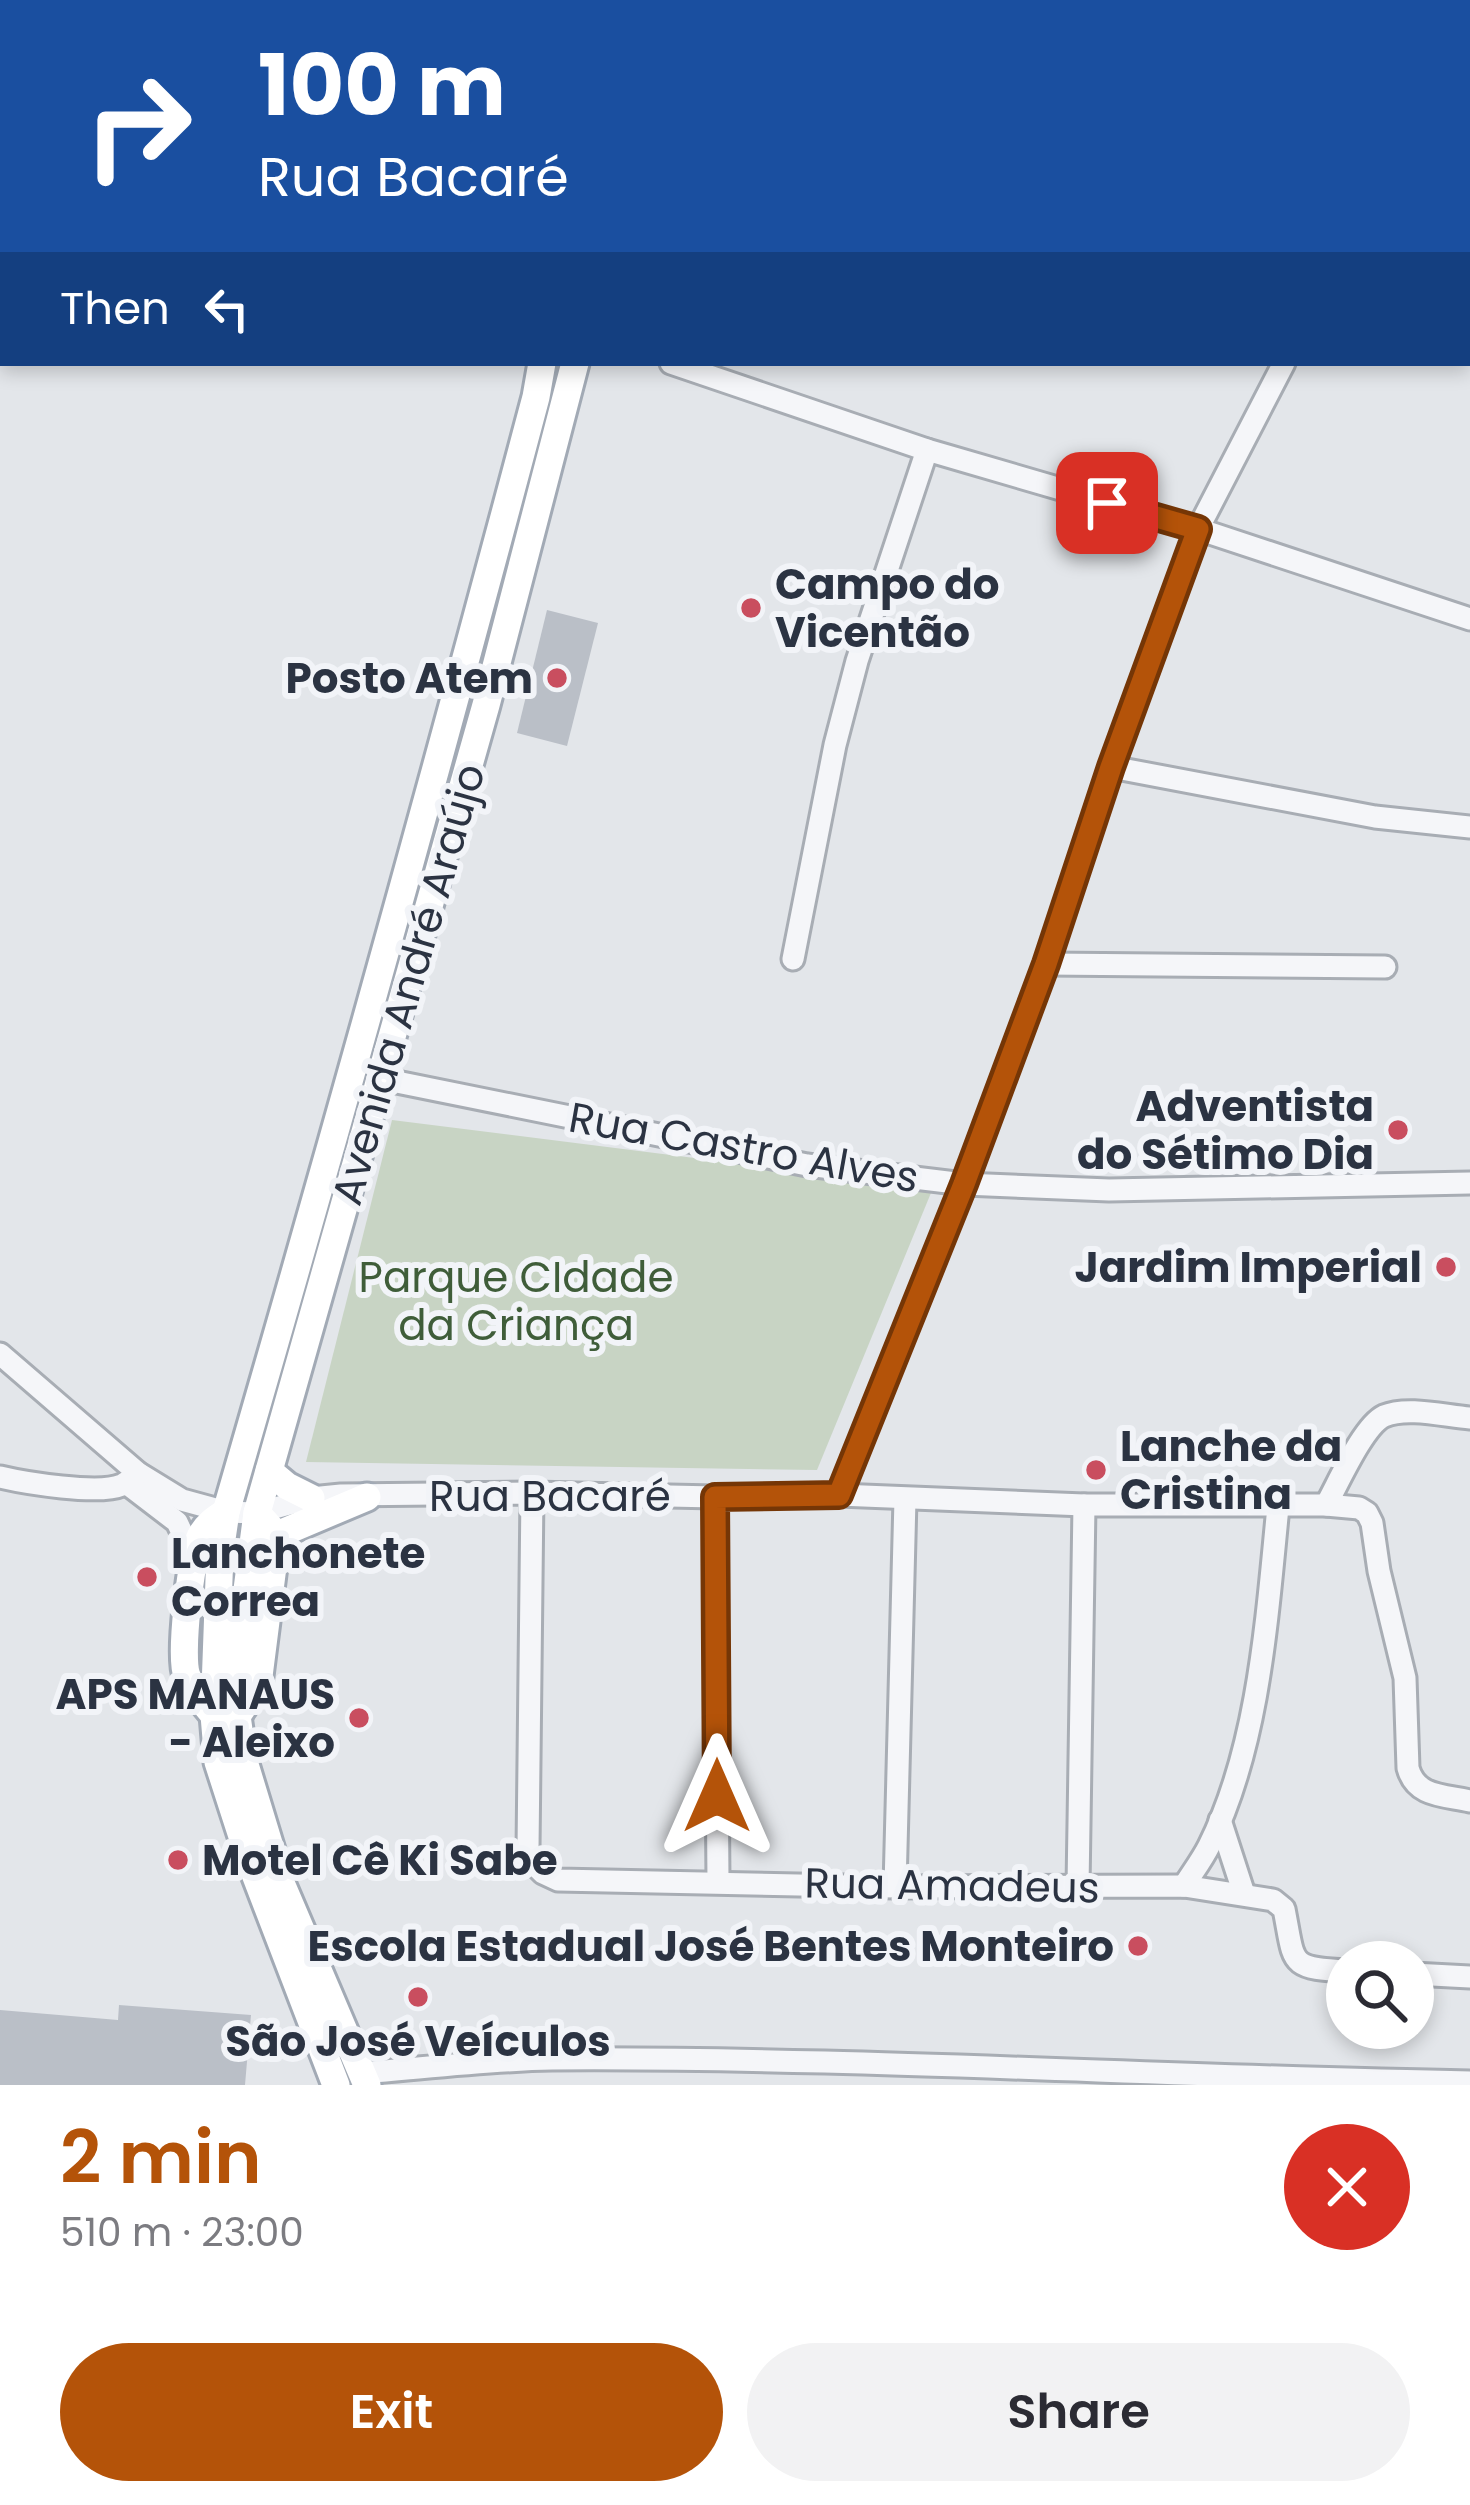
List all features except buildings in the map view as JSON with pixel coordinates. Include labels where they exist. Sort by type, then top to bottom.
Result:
[{"type":"main road","name":"Avenida André Araújo","points":[[355,2081],[281,1883],[226,1715],[220,1552],[226,1512],[415,851],[541,366]]},
{"type":"main road","name":"Avenida André Araújo","points":[[226,1715],[257,1513],[486,704],[574,366]]},
{"type":"main road","points":[[268,1471],[311,1498]]},
{"type":"main road","points":[[277,1534],[367,1497]]},
{"type":"main road","points":[[226,1512],[209,1523],[193,1556],[184,1666],[192,1685],[226,1715],[252,1694],[259,1676],[277,1534]]},
{"type":"main road","points":[[257,1513],[277,1534]]},
{"type":"street","points":[[680,366],[927,450],[1198,529],[1470,619]]},
{"type":"street","points":[[839,1495],[1046,964],[1111,767],[1198,529],[1282,366]]},
{"type":"street","points":[[793,959],[857,661],[927,450]]},
{"type":"street","points":[[1111,767],[1375,817],[1470,827]]},
{"type":"street","points":[[1046,964],[1385,967]]},
{"type":"street","name":"Rua Castro Alves","points":[[382,1078],[807,1165],[964,1184],[1109,1190],[1470,1183]]},
{"type":"street","points":[[0,1354],[168,1512],[193,1556]]},
{"type":"street","points":[[1470,1418],[1387,1414],[1374,1423],[1326,1505],[1359,1508],[1372,1523],[1405,1678],[1412,1780],[1419,1790],[1470,1802]]},
{"type":"street","points":[[0,1477],[99,1489],[132,1478]]},
{"type":"street","name":"Rua Bacaré","points":[[132,1478],[182,1500],[226,1512],[257,1513],[311,1498],[532,1492],[839,1495],[1084,1505],[1326,1505]]},
{"type":"street","name":"Rua Amadeus","points":[[532,1492],[528,1850],[543,1874],[558,1880],[1184,1886],[1273,1900],[1284,1910],[1291,1951],[1299,1964],[1326,1970]]},
{"type":"street","points":[[715,1497],[718,1881]]},
{"type":"street","points":[[895,1886],[905,1499]]},
{"type":"street","points":[[1078,1887],[1084,1505]]},
{"type":"street","points":[[1184,1886],[1208,1849],[1249,1730],[1278,1507]]},
{"type":"street","points":[[1220,1820],[1244,1894]]},
{"type":"street","points":[[1434,1975],[1470,1977]]},
{"type":"street","points":[[355,2081],[548,2059],[838,2074],[1470,2082]]},
{"type":"green space","name":"Parque CIdade da Criança","points":[[392,1120],[933,1188],[817,1470],[306,1462]]},
{"type":"place","name":"Campo do Vicentão","points":[[751,608]]},
{"type":"place","name":"Posto Atem","points":[[557,678]]},
{"type":"place","name":"Adventista do Sétimo Dia","points":[[1398,1130]]},
{"type":"place","name":"Jardim Imperial","points":[[1446,1267]]},
{"type":"place","name":"Lanche da Cristina","points":[[1096,1470]]},
{"type":"place","name":"Lanchonete Correa","points":[[147,1577]]},
{"type":"place","name":"APS MANAUS - Aleixo","points":[[359,1718]]},
{"type":"place","name":"Motel Cê Ki Sabe","points":[[178,1860]]},
{"type":"place","name":"Escola Estadual José Bentes Monteiro","points":[[1138,1946]]},
{"type":"place","name":"São José Veículos","points":[[418,1997]]},
{"type":"route","points":[[717,1796],[715,1497],[839,1495],[1046,964],[1111,767],[1198,529],[1107,503]]}]
